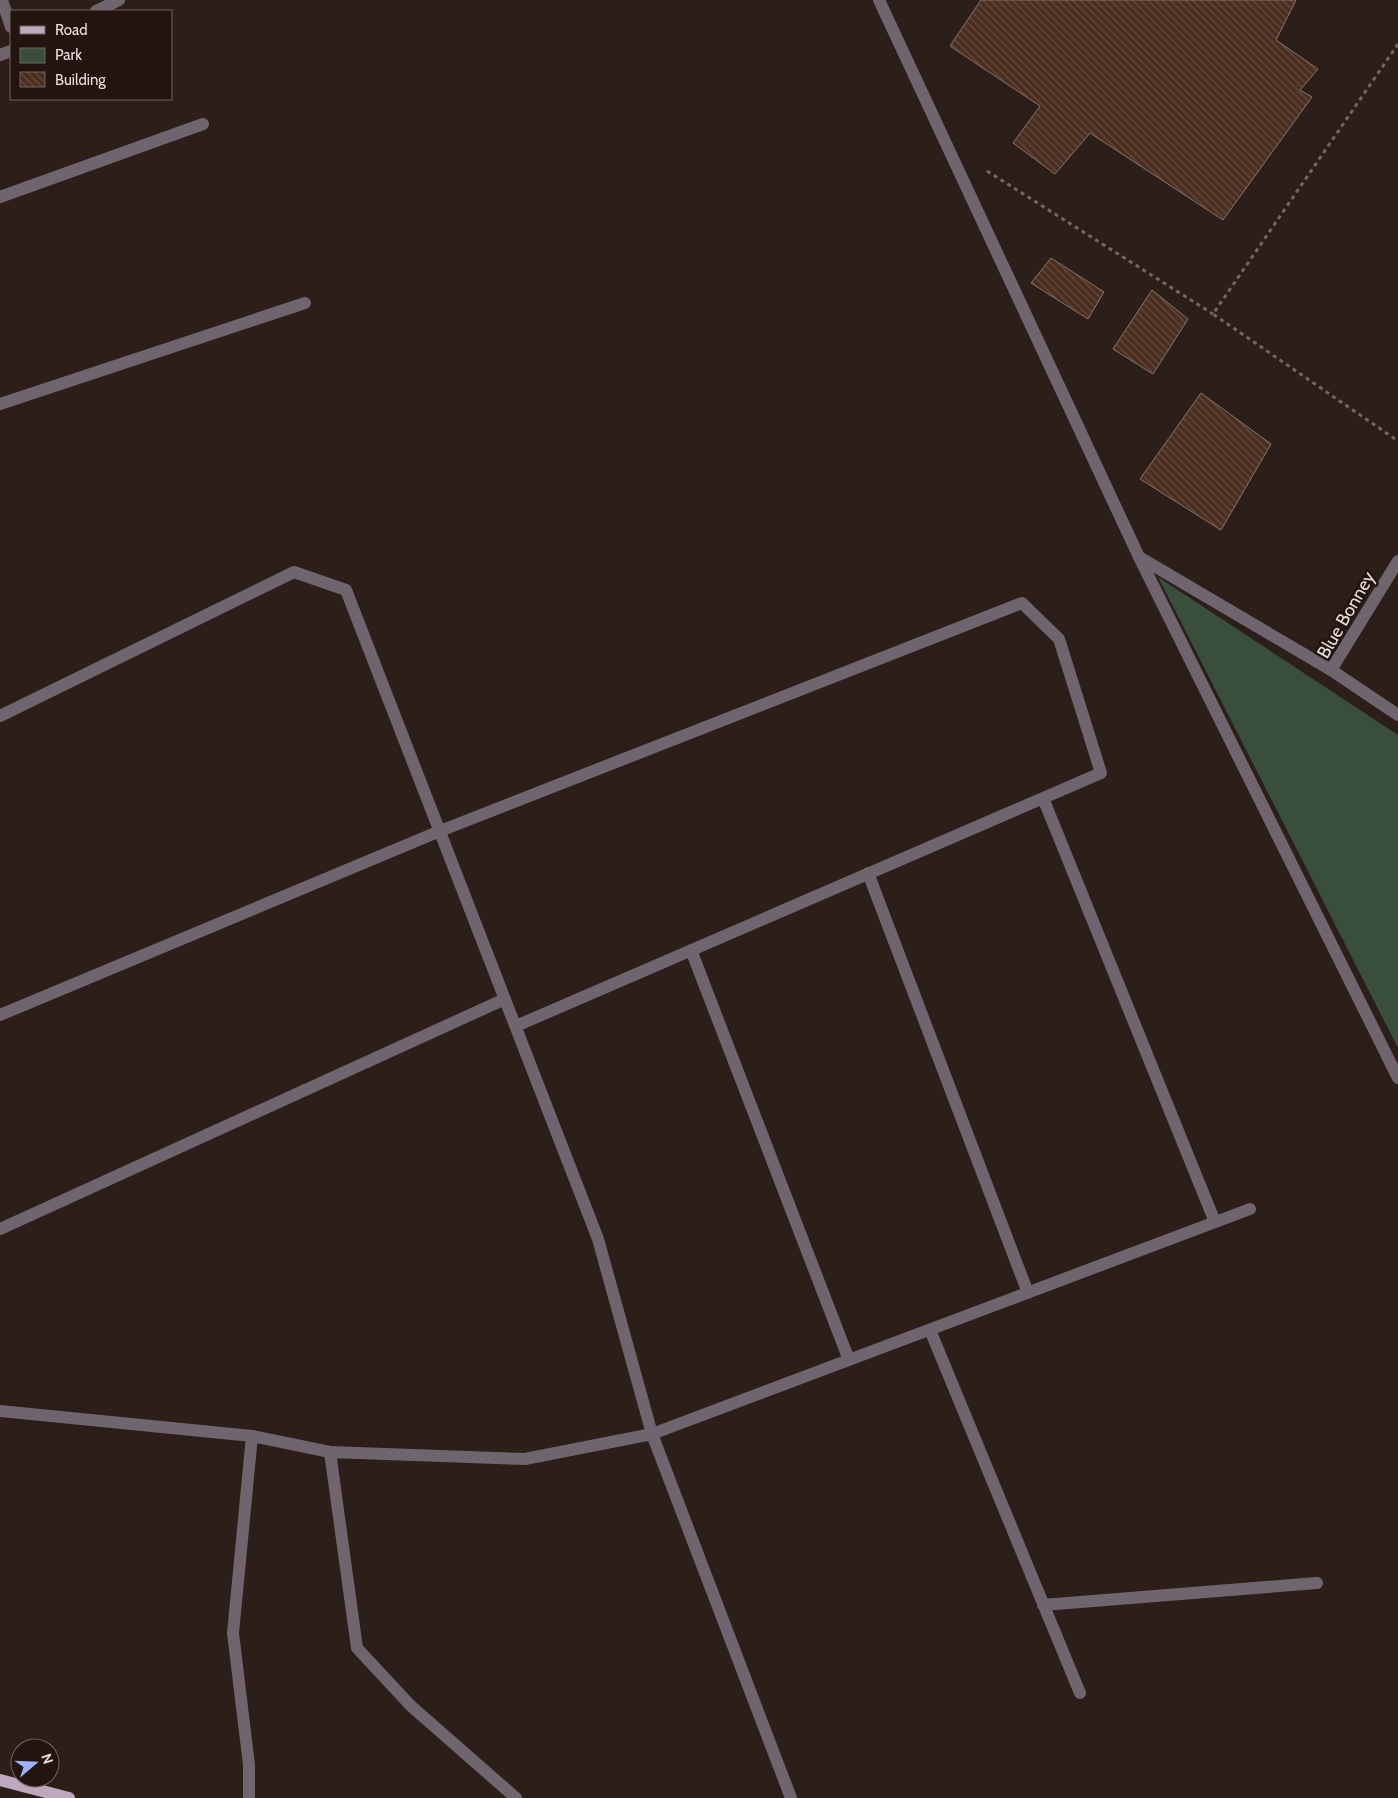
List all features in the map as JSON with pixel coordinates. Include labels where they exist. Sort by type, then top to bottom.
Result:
[{"type":"main road","points":[[0,1780],[69,1798]]},
{"type":"street","points":[[2,0],[10,24]]},
{"type":"street","points":[[98,10],[119,0]]},
{"type":"street","points":[[879,0],[1139,557],[1398,1078]]},
{"type":"street","points":[[0,197],[203,124]]},
{"type":"street","points":[[0,404],[305,303]]},
{"type":"street","points":[[1139,557],[1331,670]]},
{"type":"street","name":"Blue Bonney","points":[[1398,561],[1331,670],[1398,715]]},
{"type":"street","points":[[0,716],[294,572],[346,590],[598,1239],[652,1434],[791,1798]]},
{"type":"street","points":[[0,1015],[440,831],[1022,603],[1059,639],[1101,773],[516,1026]]},
{"type":"street","points":[[1043,798],[1215,1222]]},
{"type":"street","points":[[868,874],[1028,1293]]},
{"type":"street","points":[[691,950],[849,1360]]},
{"type":"street","points":[[0,1229],[505,999]]},
{"type":"street","points":[[0,1411],[252,1436],[330,1452],[525,1459],[652,1434],[1250,1209]]},
{"type":"street","points":[[930,1330],[1080,1693]]},
{"type":"street","points":[[249,1798],[249,1765],[233,1634],[252,1436]]},
{"type":"street","points":[[330,1452],[358,1648],[411,1706],[516,1798]]},
{"type":"street","points":[[1043,1605],[1317,1583]]},
{"type":"path","points":[[1213,314],[1398,44]]},
{"type":"path","points":[[947,146],[1213,314],[1398,441]]},
{"type":"green space","points":[[1158,577],[1398,735],[1398,1048]]},
{"type":"building","points":[[981,0],[1296,0],[1276,40],[1318,69],[1300,90],[1312,97],[1223,220],[1090,133],[1055,174],[1013,143],[1040,106],[950,46]]},
{"type":"building","points":[[1051,258],[1104,292],[1088,319],[1031,283]]},
{"type":"building","points":[[1152,290],[1188,319],[1153,374],[1113,349]]},
{"type":"building","points":[[1201,393],[1271,444],[1221,530],[1140,479]]}]
